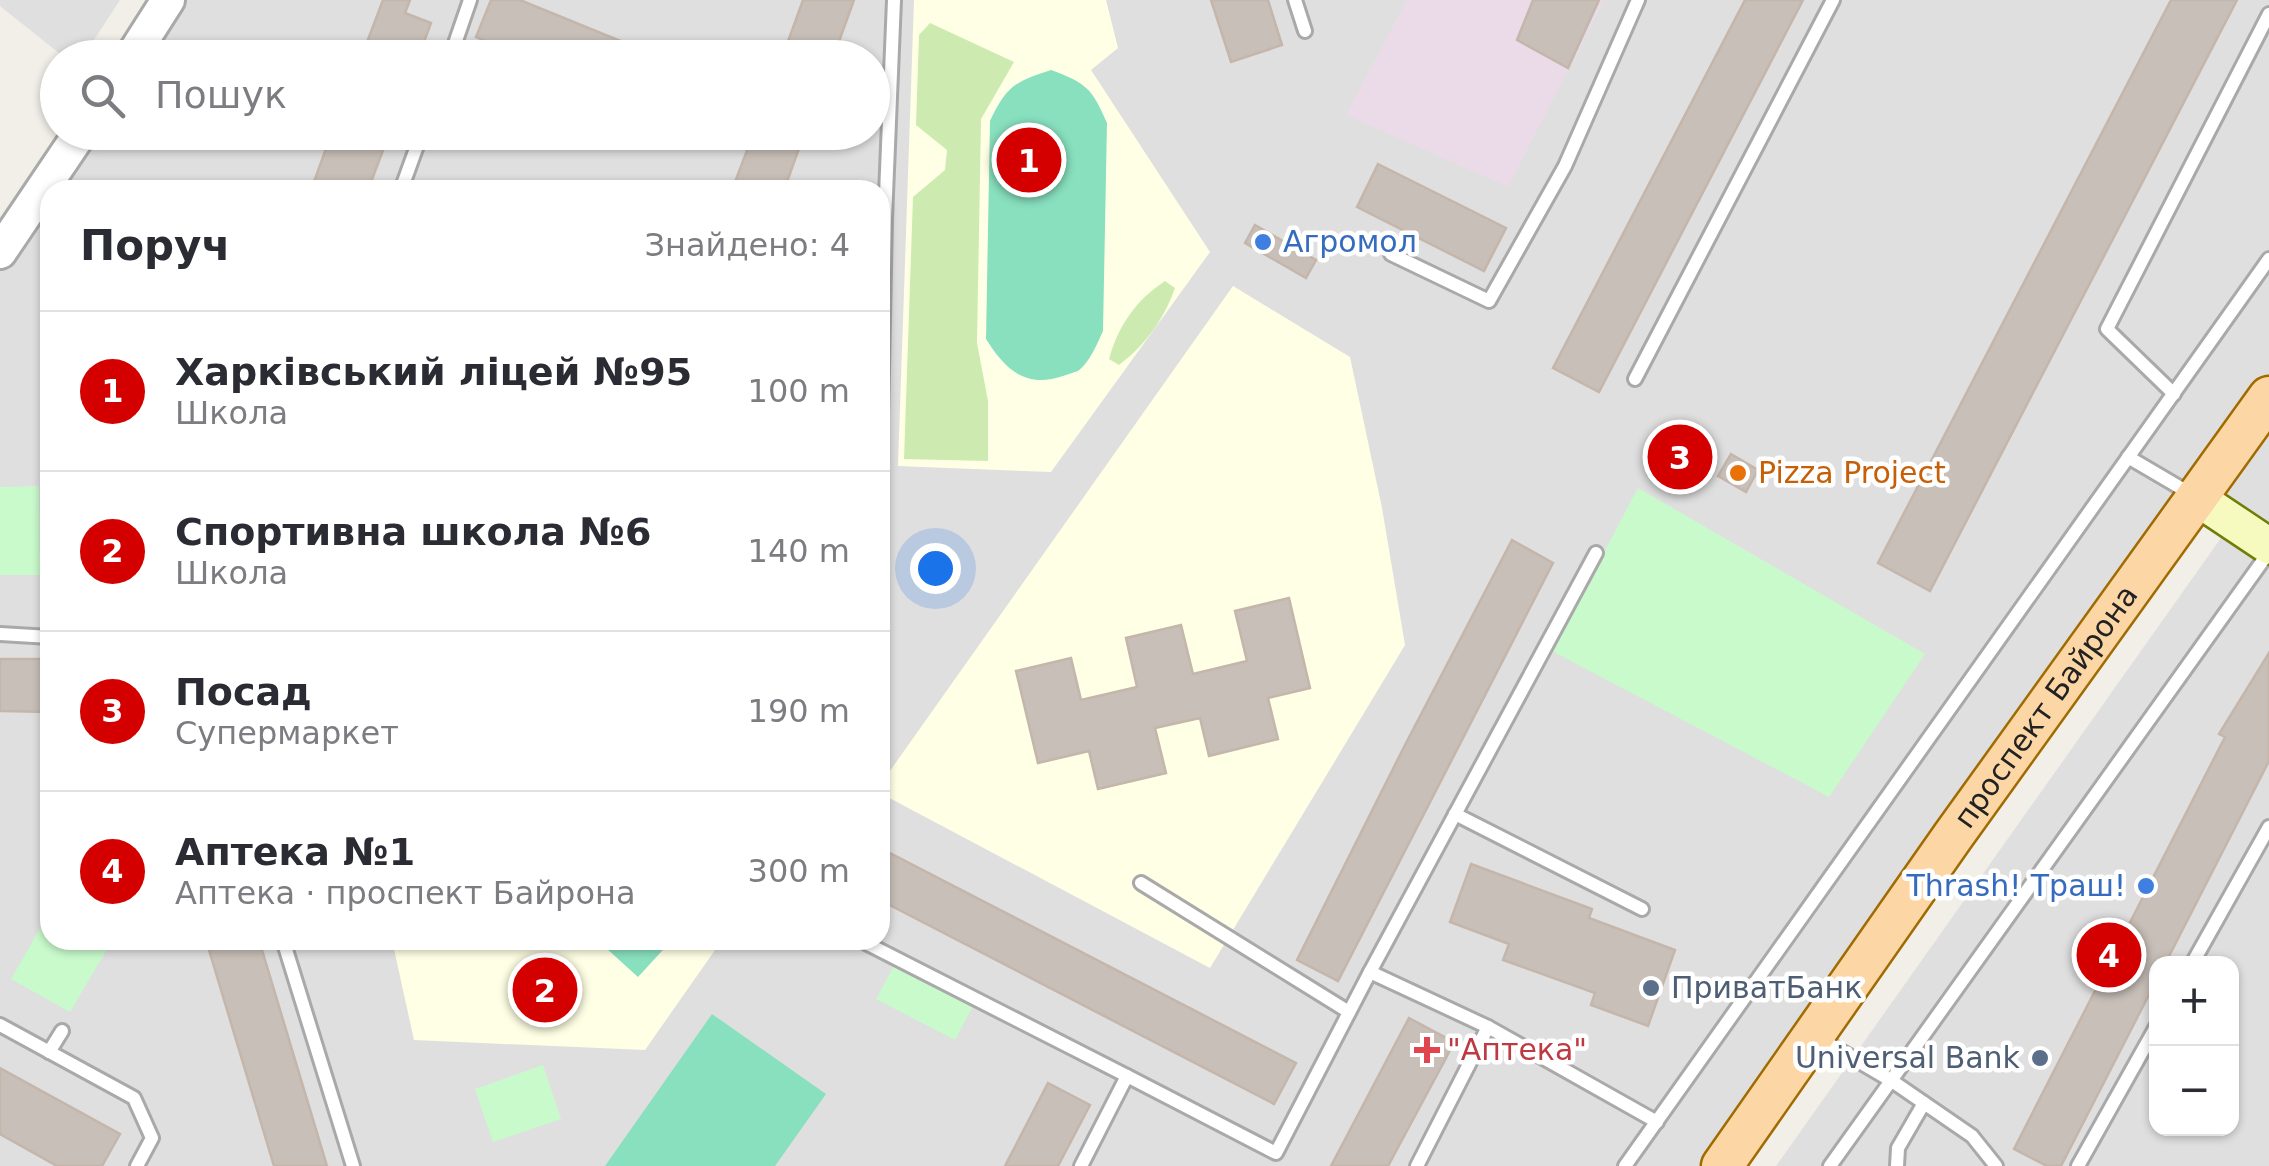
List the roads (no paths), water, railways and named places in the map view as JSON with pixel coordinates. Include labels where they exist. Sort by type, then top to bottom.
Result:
[{"type":"main road","name":"проспект Байрона","points":[[1722,1166],[1953,836],[2269,397]]},
{"type":"main road","points":[[2197,498],[2269,548]]},
{"type":"street","points":[[142,40],[168,0]]},
{"type":"street","points":[[49,180],[69,150]]},
{"type":"street","points":[[0,252],[40,193]]},
{"type":"lane","points":[[456,40],[470,0]]},
{"type":"lane","points":[[890,110],[894,0]]},
{"type":"lane","points":[[1295,0],[1305,31]]},
{"type":"lane","points":[[1391,254],[1489,302],[1565,166],[1638,0]]},
{"type":"lane","points":[[1635,379],[1833,0]]},
{"type":"lane","points":[[2174,394],[2107,329],[2269,14]]},
{"type":"lane","points":[[405,180],[415,150]]},
{"type":"lane","points":[[887,180],[889,150]]},
{"type":"lane","points":[[1625,1166],[2269,259]]},
{"type":"lane","points":[[2128,457],[2197,498]]},
{"type":"lane","points":[[1830,1166],[2269,548]]},
{"type":"lane","points":[[880,950],[1276,1154],[1596,553]]},
{"type":"lane","points":[[0,634],[40,636]]},
{"type":"lane","points":[[1455,814],[1642,909]]},
{"type":"lane","points":[[2196,956],[2269,827]]},
{"type":"lane","points":[[1141,883],[1350,1012]]},
{"type":"lane","points":[[286,950],[353,1166]]},
{"type":"lane","points":[[1370,972],[1488,1028],[1657,1122]]},
{"type":"lane","points":[[0,1025],[134,1098],[152,1138],[138,1166]]},
{"type":"lane","points":[[1417,1166],[1488,1028]]},
{"type":"lane","points":[[50,1052],[62,1030]]},
{"type":"lane","points":[[1814,1035],[1892,1081],[1972,1136],[1996,1166]]},
{"type":"lane","points":[[2078,1166],[2149,1039]]},
{"type":"lane","points":[[1081,1166],[1127,1076]]},
{"type":"lane","points":[[1897,1166],[1898,1148],[1924,1103]]},
{"type":"place","name":"Харківський ліцей №95","points":[[1029,160]]},
{"type":"place","name":"Агромол","points":[[1263,242]]},
{"type":"place","name":"Посад","points":[[1680,457]]},
{"type":"place","name":"Pizza Project","points":[[1738,473]]},
{"type":"place","name":"Thrash! Траш!","points":[[2146,886]]},
{"type":"place","name":"Аптека №1","points":[[2109,955]]},
{"type":"place","name":"ПриватБанк","points":[[1651,988]]},
{"type":"place","name":"Спортивна школа №6","points":[[545,990]]},
{"type":"place","name":"\"Аптека\"","points":[[1427,1050]]},
{"type":"place","name":"Universal Bank","points":[[2040,1058]]}]
